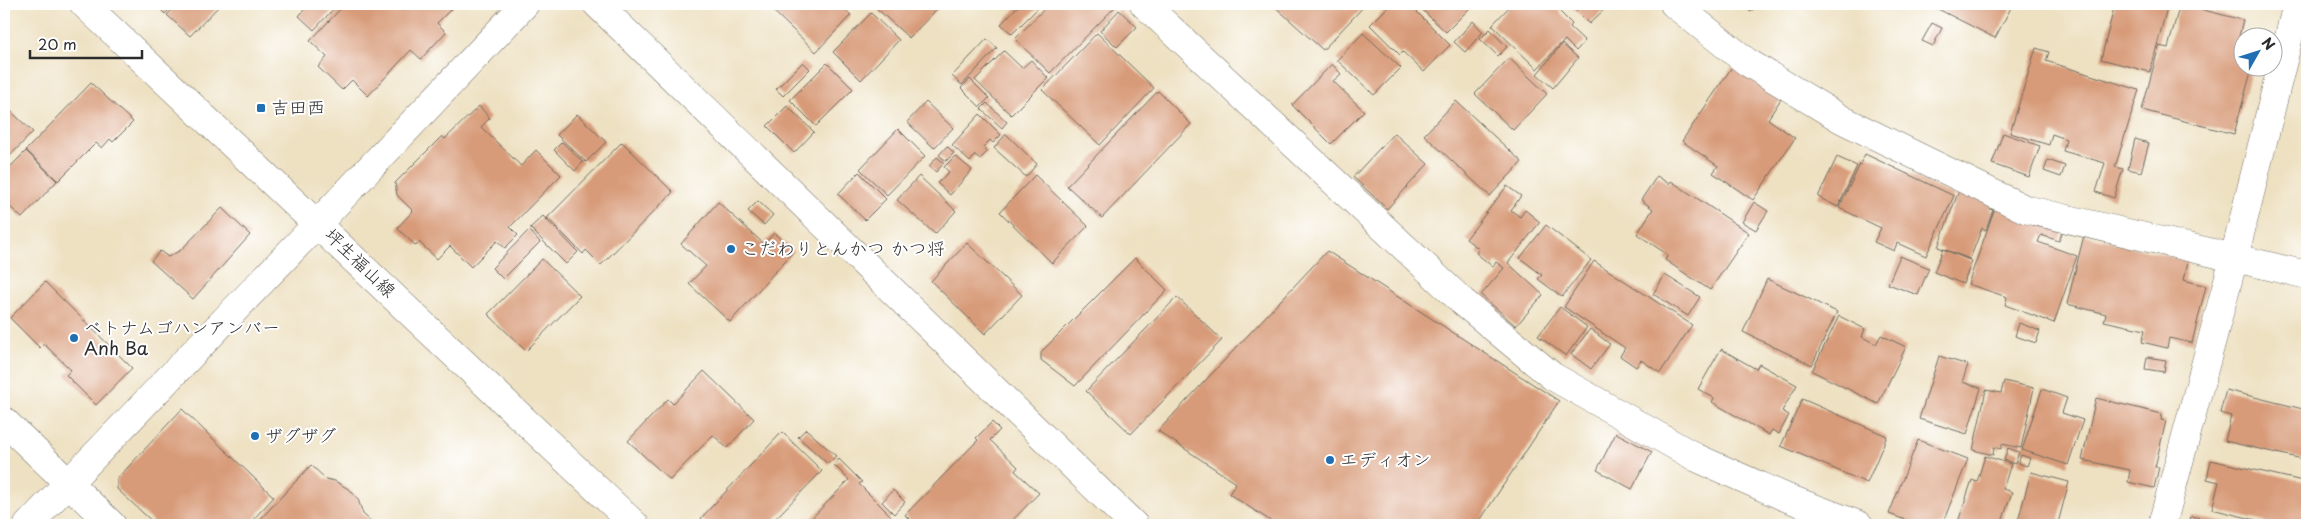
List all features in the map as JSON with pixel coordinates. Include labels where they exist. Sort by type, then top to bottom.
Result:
[{"type":"street","name":"坪生福山線","points":[[84,4],[318,223],[635,525]]},
{"type":"street","points":[[28,525],[525,4]]},
{"type":"street","points":[[597,4],[1134,525]]},
{"type":"street","points":[[1144,4],[1463,302],[1552,376],[1697,458],[1785,497],[1859,525]]},
{"type":"street","points":[[1674,4],[1747,62],[1843,120],[2024,209],[2307,275]]},
{"type":"street","points":[[2162,525],[2234,258],[2296,4]]},
{"type":"street","points":[[4,421],[112,525]]},
{"type":"building","points":[[155,4],[175,4],[165,14]]},
{"type":"building","points":[[178,4],[221,4],[190,36],[167,15]]},
{"type":"building","points":[[305,4],[338,4],[314,30],[299,16],[307,6]]},
{"type":"building","points":[[345,4],[456,4],[437,23],[446,32],[421,59],[411,50],[368,96],[352,80],[342,90],[318,67],[327,57],[310,41]]},
{"type":"building","points":[[766,4],[839,4],[851,15],[816,52]]},
{"type":"building","points":[[877,4],[942,4],[909,38],[874,6]]},
{"type":"building","points":[[1020,4],[1042,4],[1012,34],[1001,24]]},
{"type":"building","points":[[1049,4],[1112,4],[1115,7],[1050,73],[1015,39]]},
{"type":"building","points":[[1272,4],[1366,4],[1323,50]]},
{"type":"building","points":[[1391,4],[1409,4],[1450,45],[1424,72],[1403,52],[1400,55],[1370,25]]},
{"type":"building","points":[[1416,4],[1474,4],[1446,32]]},
{"type":"building","points":[[1512,4],[1552,4],[1572,24],[1570,27],[1585,41],[1576,51],[1565,40],[1537,69],[1492,25]]},
{"type":"building","points":[[1569,4],[1610,4],[1589,24]]},
{"type":"building","points":[[1740,4],[1757,4],[1751,12]]},
{"type":"building","points":[[1938,4],[2013,4],[1995,38],[1936,8]]},
{"type":"building","points":[[2115,4],[2168,4],[2150,72],[2101,59]]},
{"type":"building","points":[[2180,4],[2243,20],[2241,28],[2234,28],[2234,78],[2249,78],[2234,134],[2142,110],[2159,46],[2168,48]]},
{"type":"building","points":[[1119,10],[1137,27],[1117,47],[1100,31]]},
{"type":"building","points":[[871,13],[899,40],[861,80],[833,52]]},
{"type":"building","points":[[1473,21],[1483,32],[1465,52],[1454,42]]},
{"type":"building","points":[[1932,23],[1942,28],[1933,46],[1922,41]]},
{"type":"building","points":[[1490,29],[1507,47],[1498,56],[1480,39]]},
{"type":"building","points":[[1097,33],[1154,88],[1100,145],[1042,90]]},
{"type":"building","points":[[1363,33],[1401,68],[1374,95],[1337,60]]},
{"type":"building","points":[[987,39],[997,48],[962,85],[952,76]]},
{"type":"building","points":[[1562,44],[1578,58],[1553,88],[1537,74]]},
{"type":"building","points":[[2036,48],[2049,52],[2046,61],[2139,90],[2115,167],[2123,169],[2114,198],[2096,192],[2105,163],[2063,151],[2066,139],[2052,134],[2049,145],[2010,133]]},
{"type":"building","points":[[1004,51],[1022,68],[1031,60],[1048,78],[1011,115],[975,80]]},
{"type":"building","points":[[1509,58],[1547,94],[1513,130],[1475,94]]},
{"type":"building","points":[[803,62],[810,69],[783,96],[776,89]]},
{"type":"building","points":[[827,63],[853,89],[816,126],[790,100]]},
{"type":"building","points":[[1332,64],[1341,74],[1333,81],[1364,111],[1331,144],[1292,105]]},
{"type":"building","points":[[1732,67],[1781,99],[1768,119],[1795,138],[1753,200],[1713,173],[1718,166],[1682,141]]},
{"type":"building","points":[[970,79],[989,98],[980,107],[961,88]]},
{"type":"building","points":[[91,83],[133,122],[113,142],[110,139],[102,148],[96,143],[58,181],[26,150]]},
{"type":"building","points":[[1158,91],[1191,124],[1102,218],[1067,186]]},
{"type":"building","points":[[1456,101],[1522,162],[1490,196],[1424,135]]},
{"type":"building","points":[[926,102],[953,128],[934,148],[907,122]]},
{"type":"building","points":[[987,103],[1007,122],[1002,128],[981,109]]},
{"type":"building","points":[[4,105],[33,132],[4,162]]},
{"type":"building","points":[[479,106],[490,118],[481,127],[521,166],[536,150],[561,175],[510,227],[518,235],[505,248],[497,241],[471,267],[450,246],[437,259],[419,242],[416,246],[397,228],[413,211],[397,195],[395,183],[442,136],[445,139]]},
{"type":"building","points":[[787,106],[814,132],[794,153],[767,126]]},
{"type":"building","points":[[577,114],[606,142],[586,162],[557,135]]},
{"type":"building","points":[[980,114],[1001,135],[993,143],[990,140],[983,147],[987,152],[980,159],[975,155],[970,162],[952,145]]},
{"type":"building","points":[[898,129],[925,156],[887,195],[860,169]]},
{"type":"building","points":[[1394,133],[1428,164],[1387,209],[1353,177]]},
{"type":"building","points":[[2003,133],[2040,146],[2029,177],[1992,164]]},
{"type":"building","points":[[1006,134],[1037,164],[1026,177],[994,148]]},
{"type":"building","points":[[2135,139],[2149,143],[2141,172],[2128,169]]},
{"type":"building","points":[[562,142],[583,162],[575,171],[554,150]]},
{"type":"building","points":[[622,142],[673,192],[601,265],[586,250],[583,254],[547,218]]},
{"type":"building","points":[[947,146],[954,153],[946,161],[939,155]]},
{"type":"building","points":[[26,151],[57,181],[22,218],[4,201],[4,173]]},
{"type":"building","points":[[1865,154],[1954,196],[1926,256],[1897,243],[1894,251],[1874,242],[1881,228],[1839,208]]},
{"type":"building","points":[[955,156],[972,170],[950,195],[937,183],[949,172],[944,167]]},
{"type":"building","points":[[937,157],[944,163],[936,172],[929,166]]},
{"type":"building","points":[[1837,157],[1857,166],[1838,207],[1818,197]]},
{"type":"building","points":[[2048,160],[2065,166],[2061,177],[2044,171]]},
{"type":"building","points":[[859,172],[886,199],[865,220],[838,194]]},
{"type":"building","points":[[1035,175],[1088,226],[1052,263],[1000,212]]},
{"type":"building","points":[[919,176],[956,211],[935,234],[897,200]]},
{"type":"building","points":[[1657,176],[1669,184],[1671,181],[1749,233],[1710,290],[1665,260],[1668,255],[1637,234],[1653,209],[1641,200]]},
{"type":"building","points":[[1507,186],[1521,196],[1511,210],[1520,217],[1525,210],[1540,222],[1508,263],[1543,295],[1516,326],[1481,295],[1504,268],[1496,262],[1493,267],[1476,253],[1479,249],[1466,239]]},
{"type":"building","points":[[1959,190],[1992,202],[1990,209],[1993,210],[1986,230],[1982,228],[1970,259],[1938,247]]},
{"type":"building","points":[[758,201],[773,215],[764,225],[748,211]]},
{"type":"building","points":[[718,202],[764,244],[774,233],[794,251],[730,322],[689,284],[706,266],[681,244]]},
{"type":"building","points":[[1754,202],[1768,211],[1756,230],[1742,222]]},
{"type":"building","points":[[1996,205],[2063,230],[2059,241],[2041,235],[2038,242],[2077,256],[2054,323],[2005,305],[2007,297],[1968,284]]},
{"type":"building","points":[[222,208],[250,235],[193,299],[151,261],[160,251],[168,257],[181,250]]},
{"type":"building","points":[[543,216],[578,252],[566,264],[530,228]]},
{"type":"building","points":[[1546,225],[1591,260],[1562,297],[1538,279],[1542,275],[1520,258]]},
{"type":"building","points":[[529,230],[540,242],[503,279],[492,268]]},
{"type":"building","points":[[2084,235],[2188,261],[2184,280],[2206,286],[2192,343],[2169,338],[2167,348],[2142,342],[2145,330],[2104,321],[2106,314],[2067,304]]},
{"type":"building","points":[[967,243],[1022,295],[985,334],[931,281]]},
{"type":"building","points":[[1943,249],[1972,261],[1963,284],[1934,272]]},
{"type":"building","points":[[1327,251],[1559,401],[1477,525],[1277,525],[1229,494],[1236,483],[1158,431]]},
{"type":"building","points":[[1900,256],[1929,268],[1918,295],[1888,284]]},
{"type":"building","points":[[1135,258],[1167,290],[1075,386],[1041,360],[1041,352]]},
{"type":"building","points":[[542,259],[580,296],[526,351],[488,314]]},
{"type":"building","points":[[1594,261],[1692,325],[1660,373],[1641,360],[1636,367],[1620,356],[1625,348],[1564,307]]},
{"type":"building","points":[[1665,275],[1700,297],[1688,316],[1653,294]]},
{"type":"building","points":[[1767,279],[1837,312],[1812,365],[1743,332]]},
{"type":"building","points":[[45,282],[132,368],[96,405],[66,375],[71,370],[44,344],[40,348],[10,318]]},
{"type":"building","points":[[1177,297],[1222,340],[1131,434],[1086,391]]},
{"type":"building","points":[[1560,307],[1587,327],[1566,356],[1538,336]]},
{"type":"building","points":[[1839,316],[1865,329],[1862,337],[1876,344],[1881,335],[1906,347],[1878,404],[1812,371]]},
{"type":"building","points":[[2019,323],[2040,331],[2036,343],[2015,336]]},
{"type":"building","points":[[1590,329],[1610,344],[1591,369],[1571,354]]},
{"type":"building","points":[[1721,349],[1756,369],[1759,364],[1797,385],[1782,411],[1789,415],[1779,434],[1772,430],[1769,435],[1712,402],[1714,398],[1698,389]]},
{"type":"building","points":[[1939,356],[1968,365],[1962,382],[1981,388],[1967,434],[1919,419]]},
{"type":"building","points":[[2147,357],[2166,360],[2164,372],[2145,369]]},
{"type":"building","points":[[704,371],[754,419],[727,448],[713,435],[670,480],[628,441],[668,399],[673,404]]},
{"type":"building","points":[[2004,381],[2034,388],[2021,448],[2002,444],[2001,449],[1994,447],[1993,455],[1973,450],[1986,390],[2001,393]]},
{"type":"building","points":[[2042,389],[2067,398],[2062,413],[2083,420],[2068,465],[2022,450]]},
{"type":"building","points":[[2226,390],[2307,410],[2307,460],[2225,441],[2231,416],[2220,413]]},
{"type":"building","points":[[2096,398],[2162,414],[2161,420],[2166,421],[2155,467],[2159,467],[2154,488],[2128,482],[2130,470],[2082,460]]},
{"type":"building","points":[[1802,399],[1887,436],[1867,483],[1781,446]]},
{"type":"building","points":[[182,409],[274,497],[248,525],[156,525],[117,489],[117,479]]},
{"type":"building","points":[[992,422],[1000,430],[990,440],[1018,467],[1015,471],[1039,493],[1008,525],[915,525],[905,515],[978,440],[976,438]]},
{"type":"building","points":[[806,429],[836,456],[828,464],[798,437]]},
{"type":"building","points":[[782,432],[822,471],[769,525],[708,525],[701,518]]},
{"type":"building","points":[[1616,433],[1652,452],[1632,489],[1597,470]]},
{"type":"building","points":[[1918,440],[1968,459],[1942,525],[1919,525],[1889,514]]},
{"type":"building","points":[[2008,448],[2019,452],[2015,464],[2004,460]]},
{"type":"building","points":[[2021,455],[2030,458],[2027,466],[2018,463]]},
{"type":"building","points":[[1985,456],[2011,464],[2003,489],[2012,492],[2001,525],[1957,525],[1972,480],[1977,482]]},
{"type":"building","points":[[839,459],[862,482],[859,484],[892,517],[884,525],[805,525],[849,480],[834,465]]},
{"type":"building","points":[[2211,460],[2307,482],[2307,525],[2276,525],[2212,509],[2219,482],[2207,479]]},
{"type":"building","points":[[311,465],[326,479],[335,481],[350,490],[358,499],[363,514],[375,525],[255,525]]},
{"type":"building","points":[[2031,472],[2069,482],[2058,523],[2049,521],[2047,525],[2017,525]]},
{"type":"building","points":[[893,490],[905,502],[894,514],[882,502]]},
{"type":"building","points":[[2191,516],[2231,524],[2231,525],[2189,525]]},
{"type":"place","name":"吉田西","points":[[261,108]]},
{"type":"place","name":"こだわりとんかつ かつ将","points":[[731,249]]},
{"type":"place","name":"ベトナムゴハンアンバー Anh Ba","points":[[74,338]]},
{"type":"place","name":"ザグザグ","points":[[255,436]]},
{"type":"place","name":"エディオン","points":[[1330,460]]}]
